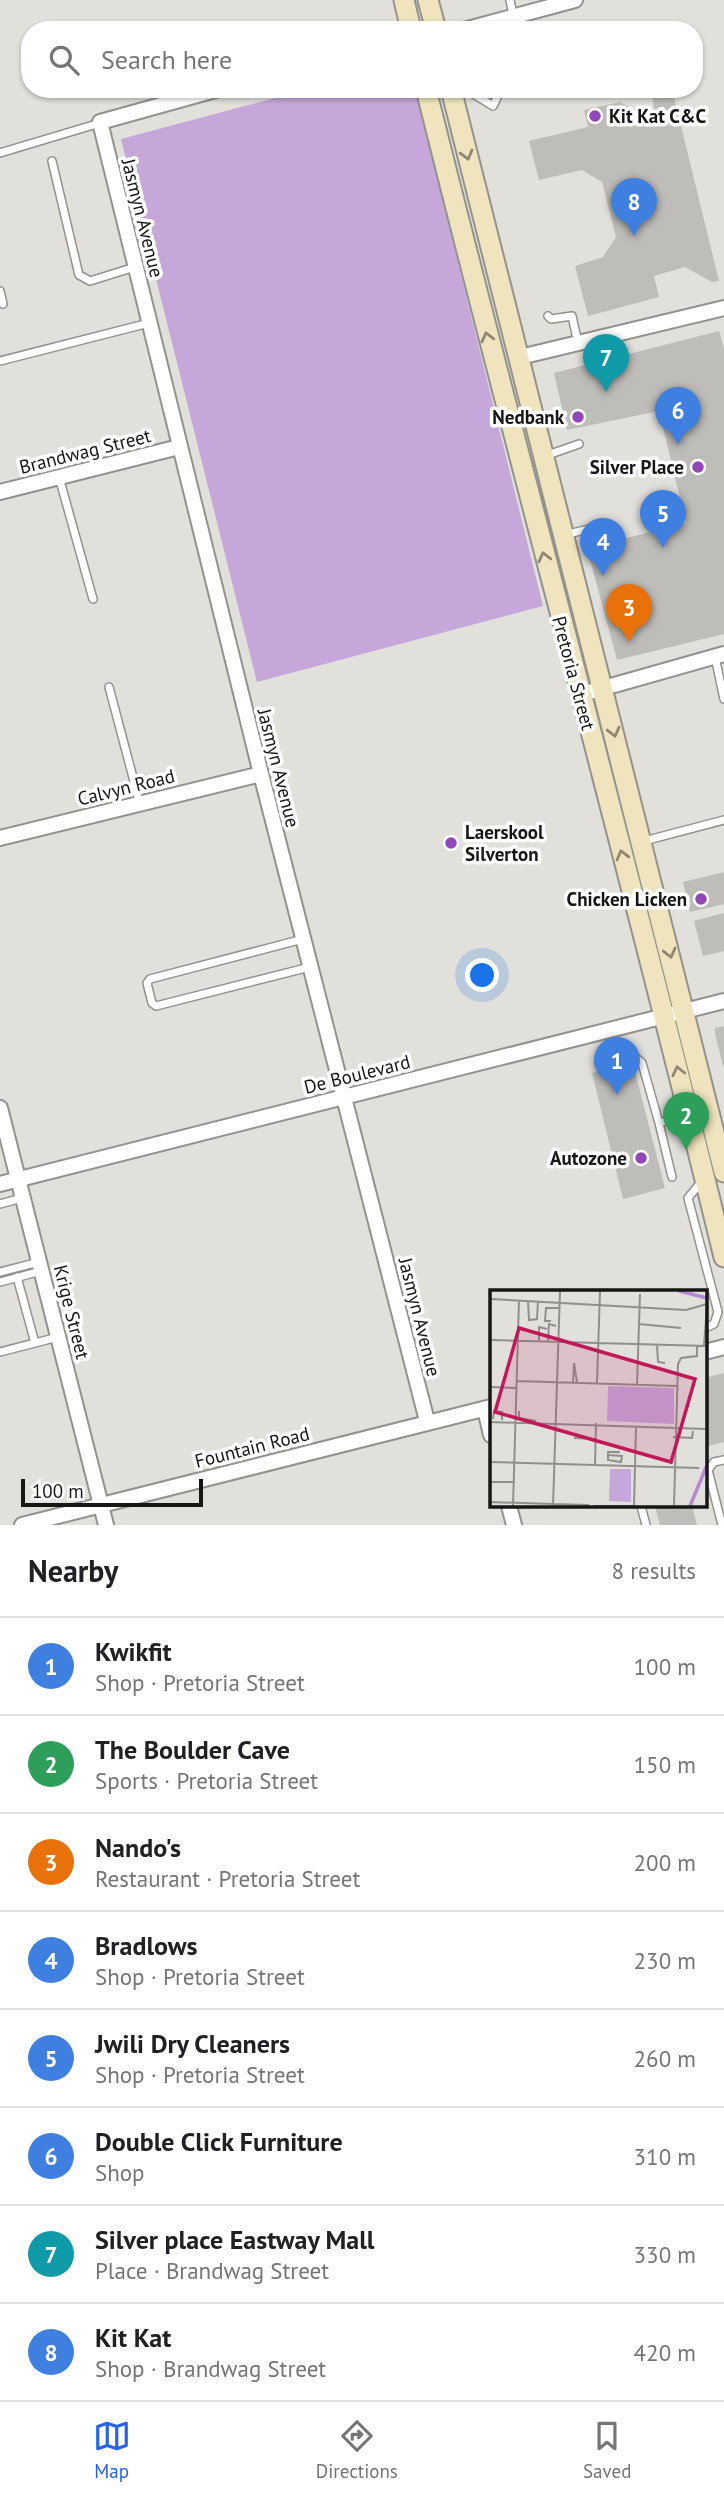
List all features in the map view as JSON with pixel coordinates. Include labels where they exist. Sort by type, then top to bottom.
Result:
[{"type":"main road","points":[[404,0],[409,21]]},
{"type":"main road","points":[[428,0],[434,21]]},
{"type":"main road","name":"Pretoria Street","points":[[428,98],[579,695],[665,1016],[724,1256]]},
{"type":"main road","name":"Pretoria Street","points":[[462,98],[544,456],[724,1172]]},
{"type":"main road","points":[[544,456],[540,461],[539,474],[575,627],[568,652]]},
{"type":"street","points":[[520,21],[575,0]]},
{"type":"street","points":[[100,122],[187,98]]},
{"type":"street","name":"Jasmyn Avenue","points":[[100,122],[178,447],[428,1421]]},
{"type":"street","points":[[520,357],[724,308]]},
{"type":"street","name":"Brandwag Street","points":[[0,492],[178,447]]},
{"type":"street","points":[[579,695],[719,655]]},
{"type":"street","name":"Calvyn Road","points":[[0,838],[261,774]]},
{"type":"street","name":"De Boulevard","points":[[0,1184],[724,1001]]},
{"type":"street","name":"Krige Street","points":[[0,1108],[106,1525]]},
{"type":"street","points":[[706,1352],[724,1347]]},
{"type":"street","points":[[488,1408],[490,1426]]},
{"type":"street","name":"Fountain Road","points":[[22,1525],[488,1408]]},
{"type":"street","points":[[509,1507],[514,1525]]},
{"type":"lane","points":[[510,0],[515,21]]},
{"type":"lane","points":[[476,98],[493,106],[497,98]]},
{"type":"lane","points":[[3,152],[100,122]]},
{"type":"lane","points":[[52,162],[79,275],[90,281],[135,267]]},
{"type":"lane","points":[[0,291],[3,304]]},
{"type":"lane","points":[[548,316],[553,319],[572,316],[578,344]]},
{"type":"lane","points":[[0,361],[149,323]]},
{"type":"lane","points":[[544,456],[579,444]]},
{"type":"lane","points":[[59,477],[93,599]]},
{"type":"lane","points":[[564,535],[601,526]]},
{"type":"lane","points":[[719,655],[724,699]]},
{"type":"lane","points":[[109,687],[140,804]]},
{"type":"lane","points":[[642,842],[724,820]]},
{"type":"lane","points":[[303,939],[150,979],[147,983],[149,993],[156,1006],[310,967]]},
{"type":"lane","points":[[599,1062],[634,1056],[642,1062],[672,1177]]},
{"type":"lane","points":[[659,1123],[688,1115]]},
{"type":"lane","points":[[705,1179],[688,1198],[718,1312],[714,1324],[706,1328]]},
{"type":"lane","points":[[0,1204],[22,1198]]},
{"type":"lane","points":[[0,1272],[40,1267]]},
{"type":"lane","points":[[0,1282],[17,1278],[40,1267]]},
{"type":"lane","points":[[17,1278],[35,1343]]},
{"type":"lane","points":[[0,1352],[58,1337]]},
{"type":"lane","points":[[722,1525],[708,1470],[714,1462],[724,1460]]},
{"type":"lane","points":[[641,1507],[646,1525]]},
{"type":"shaded area","points":[[275,98],[417,98],[543,606],[257,682],[121,139]]},
{"type":"building","points":[[652,98],[674,98],[719,281],[712,282],[685,267],[654,276],[659,297],[588,316],[575,266],[603,257],[616,237],[602,182],[582,170],[539,180],[529,141],[588,127],[584,110],[620,102],[644,115],[655,111]]},
{"type":"building","name":"Silver Place","points":[[719,331],[724,349],[724,634],[617,660],[587,548],[686,523],[659,411],[567,430],[554,373]]},
{"type":"building","points":[[724,872],[724,904],[690,912],[683,882]]},
{"type":"building","points":[[724,913],[724,951],[703,956],[694,921]]},
{"type":"building","points":[[724,1026],[724,1066],[723,1066],[715,1028]]},
{"type":"building","points":[[630,1063],[634,1068],[665,1188],[623,1199],[592,1073]]},
{"type":"building","points":[[724,1373],[724,1442],[706,1447],[706,1378]]},
{"type":"building","points":[[655,1507],[692,1507],[697,1525],[660,1525]]},
{"type":"place","name":"Kit Kat C&C","points":[[595,116]]},
{"type":"place","name":"Kit Kat","points":[[634,236]]},
{"type":"place","name":"Silver place Eastway Mall","points":[[606,392]]},
{"type":"place","name":"Nedbank","points":[[578,417]]},
{"type":"place","name":"Double Click Furniture","points":[[678,445]]},
{"type":"place","name":"Silver Place","points":[[698,467]]},
{"type":"place","name":"Jwili Dry Cleaners","points":[[663,548]]},
{"type":"place","name":"Bradlows","points":[[603,576]]},
{"type":"place","name":"Nando's","points":[[629,642]]},
{"type":"place","name":"Laerskool Silverton","points":[[451,843]]},
{"type":"place","name":"Chicken Licken","points":[[701,899]]},
{"type":"place","name":"Kwikfit","points":[[617,1095]]},
{"type":"place","name":"The Boulder Cave","points":[[686,1150]]},
{"type":"place","name":"Autozone","points":[[641,1158]]}]
